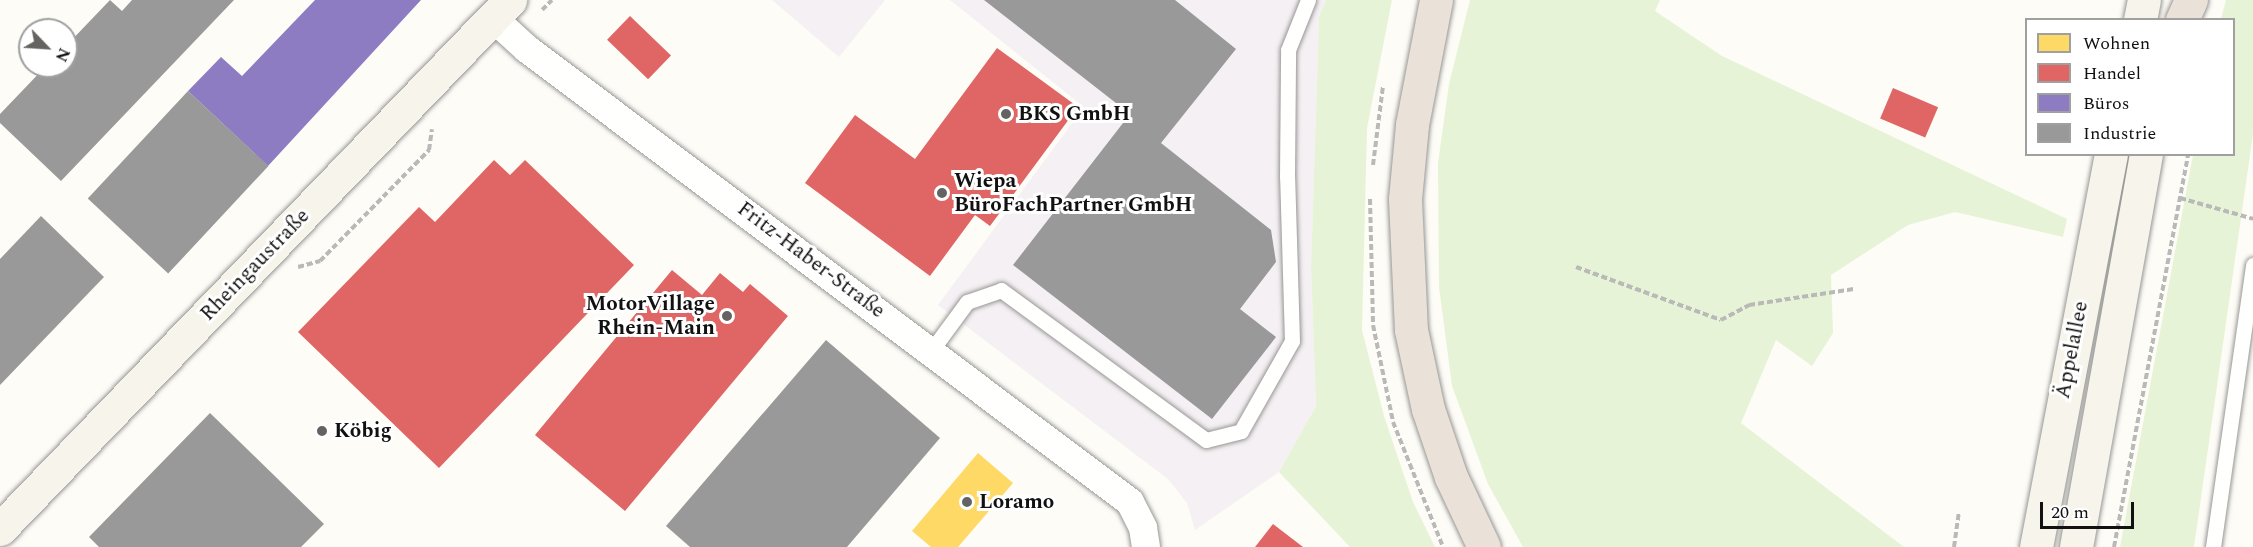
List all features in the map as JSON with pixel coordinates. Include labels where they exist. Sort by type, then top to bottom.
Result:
[{"type":"highway","points":[[1436,0],[1414,114],[1406,199],[1410,319],[1428,409],[1451,477],[1484,547]]},
{"type":"highway","points":[[2183,18],[2191,0]]},
{"type":"main road","points":[[2140,18],[2144,0]]},
{"type":"main road","points":[[2175,18],[2179,0]]},
{"type":"main road","name":"Rheingaustraße","points":[[0,529],[502,9]]},
{"type":"main road","name":"Äppelallee","points":[[2036,547],[2111,156]]},
{"type":"main road","name":"Äppelallee","points":[[2076,547],[2146,156]]},
{"type":"street","name":"Fritz-Haber-Straße","points":[[502,9],[527,49],[1130,502],[1143,528],[1146,547]]},
{"type":"lane","points":[[931,351],[967,302],[1000,290],[1206,440],[1241,431],[1292,341],[1287,177],[1288,50],[1308,0]]},
{"type":"lane","points":[[2213,547],[2253,265]]},
{"type":"path","points":[[320,261],[429,150]]},
{"type":"path","points":[[2114,547],[2188,156]]},
{"type":"path","points":[[2180,198],[2253,219]]},
{"type":"path","points":[[1576,267],[1721,320],[1749,305],[1854,289]]},
{"type":"path","points":[[1954,547],[1959,513]]},
{"type":"shaded area","points":[[772,0],[885,0],[839,57]]},
{"type":"shaded area","points":[[950,0],[1326,0],[1319,17],[1311,267],[1316,406],[1279,472],[1195,530],[1187,503],[1168,479],[938,305],[1084,107]]},
{"type":"green space","points":[[1326,0],[1392,0],[1367,128],[1362,330],[1384,416],[1413,502],[1435,547],[1350,547],[1279,472],[1316,406],[1311,267],[1319,17]]},
{"type":"green space","points":[[1470,0],[1660,0],[1655,11],[1722,56],[2067,219],[2063,237],[1955,212],[1908,225],[1831,275],[1833,333],[1812,366],[1776,340],[1741,423],[1904,547],[1523,547],[1488,484],[1452,386],[1439,287],[1438,163],[1449,84]]},
{"type":"green space","points":[[2226,0],[2253,0],[2253,134],[2194,547],[2120,547],[2193,156],[2235,156],[2235,18],[2221,18]]},
{"type":"building: Wohnen","points":[[978,453],[1013,483],[958,547],[931,547],[912,531]]},
{"type":"building: Handel","points":[[630,16],[671,56],[648,79],[607,40]]},
{"type":"building: Handel","points":[[997,48],[1078,107],[990,226],[975,215],[930,276],[805,183],[855,115],[915,159]]},
{"type":"building: Handel","points":[[1893,88],[1938,107],[1925,138],[1880,118]]},
{"type":"building: Handel","points":[[494,160],[510,175],[525,160],[634,265],[439,468],[298,332],[419,207],[435,222]]},
{"type":"building: Handel","points":[[672,270],[702,295],[720,273],[743,292],[750,284],[788,316],[625,511],[535,435]]},
{"type":"building: Handel","points":[[1273,524],[1303,547],[1255,547]]},
{"type":"building: Büros","points":[[315,0],[421,0],[268,166],[188,91],[221,57],[242,76]]},
{"type":"building: Industrie","points":[[110,0],[122,11],[132,0],[234,0],[61,181],[0,123],[0,114],[34,78],[78,78],[78,33]]},
{"type":"building: Industrie","points":[[984,0],[1175,0],[1236,49],[1161,143],[1271,230],[1276,262],[1240,309],[1276,337],[1212,419],[1013,265],[1130,114]]},
{"type":"building: Industrie","points":[[188,91],[268,166],[168,274],[88,199]]},
{"type":"building: Industrie","points":[[41,216],[104,277],[0,385],[0,259]]},
{"type":"building: Industrie","points":[[826,340],[940,438],[847,547],[690,547],[666,526]]},
{"type":"building: Industrie","points":[[210,413],[324,524],[301,547],[99,547],[89,537]]},
{"type":"place","name":"BKS GmbH","points":[[1006,114]]},
{"type":"place","name":"Wiepa BüroFachPartner GmbH","points":[[942,193]]},
{"type":"place","name":"MotorVillage Rhein-Main","points":[[727,316]]},
{"type":"place","name":"Köbig","points":[[322,431]]},
{"type":"place","name":"Loramo","points":[[967,502]]}]
